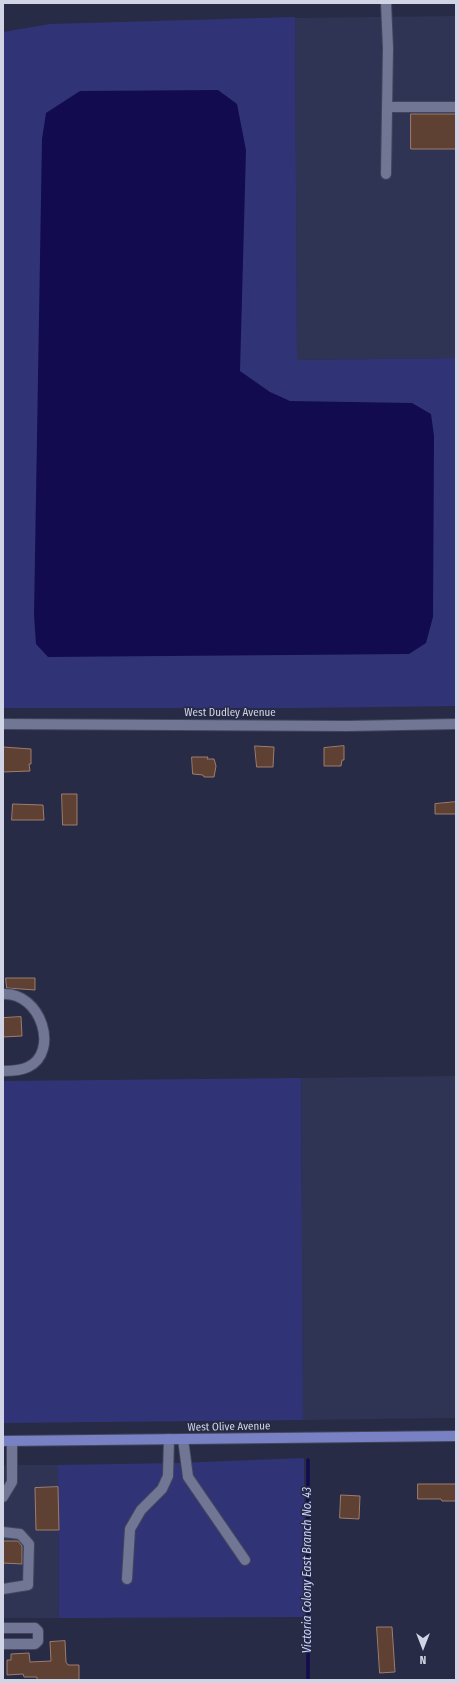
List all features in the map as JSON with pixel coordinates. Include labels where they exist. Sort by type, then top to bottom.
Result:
[{"type":"main road","name":"West Olive Avenue","points":[[7,1441],[456,1436]]},
{"type":"street","points":[[386,3],[388,48],[386,174]]},
{"type":"street","points":[[387,107],[456,107]]},
{"type":"street","name":"West Dudley Avenue","points":[[3,724],[347,726],[456,724]]},
{"type":"street","points":[[3,994],[10,994],[32,1005],[42,1022],[44,1042],[37,1060],[29,1067],[21,1070],[3,1071]]},
{"type":"street","points":[[127,1579],[130,1529],[141,1510],[162,1489],[168,1476],[169,1439]]},
{"type":"street","points":[[183,1439],[188,1477],[245,1560]]},
{"type":"street","points":[[3,1497],[12,1482],[7,1441]]},
{"type":"street","points":[[3,1532],[20,1534],[29,1544],[28,1584],[3,1589]]},
{"type":"street","points":[[3,1628],[35,1628],[38,1631],[38,1641],[35,1644],[3,1644]]},
{"type":"shaded area","points":[[456,16],[456,358],[297,360],[295,18]]},
{"type":"shaded area","points":[[295,17],[297,360],[456,358],[456,706],[299,708],[3,708],[3,32],[50,24]]},
{"type":"shaded area","points":[[218,90],[237,104],[246,150],[240,371],[270,392],[290,401],[412,403],[431,414],[434,436],[433,617],[426,643],[409,654],[48,657],[36,644],[34,615],[42,139],[46,113],[80,91]]},
{"type":"shaded area","points":[[456,1076],[456,1418],[303,1420],[301,1078]]},
{"type":"shaded area","points":[[301,1078],[303,1420],[3,1423],[3,1081]]},
{"type":"shaded area","points":[[304,1458],[305,1617],[59,1618],[58,1465],[178,1463]]},
{"type":"shaded area","points":[[3,1465],[58,1465],[59,1618],[3,1618]]},
{"type":"building","points":[[411,114],[456,114],[456,149],[411,149]]},
{"type":"building","points":[[255,746],[274,747],[273,767],[257,767]]},
{"type":"building","points":[[344,746],[344,760],[342,760],[341,766],[324,766],[324,748]]},
{"type":"building","points":[[3,747],[31,749],[31,764],[29,764],[30,771],[3,772]]},
{"type":"building","points":[[192,757],[208,757],[207,759],[214,759],[216,766],[214,777],[204,777],[203,775],[193,774]]},
{"type":"building","points":[[62,794],[77,794],[77,825],[63,825]]},
{"type":"building","points":[[456,802],[456,814],[435,814],[435,804]]},
{"type":"building","points":[[13,804],[43,805],[44,820],[12,820]]},
{"type":"building","points":[[6,978],[35,978],[35,990],[7,988]]},
{"type":"building","points":[[21,1017],[22,1036],[3,1037],[3,1018]]},
{"type":"building","points":[[418,1484],[456,1484],[456,1501],[442,1501],[441,1499],[418,1499]]},
{"type":"building","points":[[58,1487],[59,1530],[36,1530],[35,1488]]},
{"type":"building","points":[[341,1495],[360,1496],[359,1519],[340,1518]]},
{"type":"building","points":[[3,1541],[18,1541],[22,1546],[22,1564],[3,1563]]},
{"type":"building","points":[[377,1627],[392,1627],[395,1672],[380,1673]]},
{"type":"building","points":[[65,1641],[66,1662],[68,1665],[79,1665],[79,1680],[37,1680],[37,1677],[24,1677],[23,1674],[7,1675],[7,1660],[11,1660],[11,1654],[29,1653],[30,1662],[51,1661],[50,1642]]},
{"type":"waterway","name":"Victoria Colony East Branch No. 43","points":[[308,1460],[308,1680]]}]
